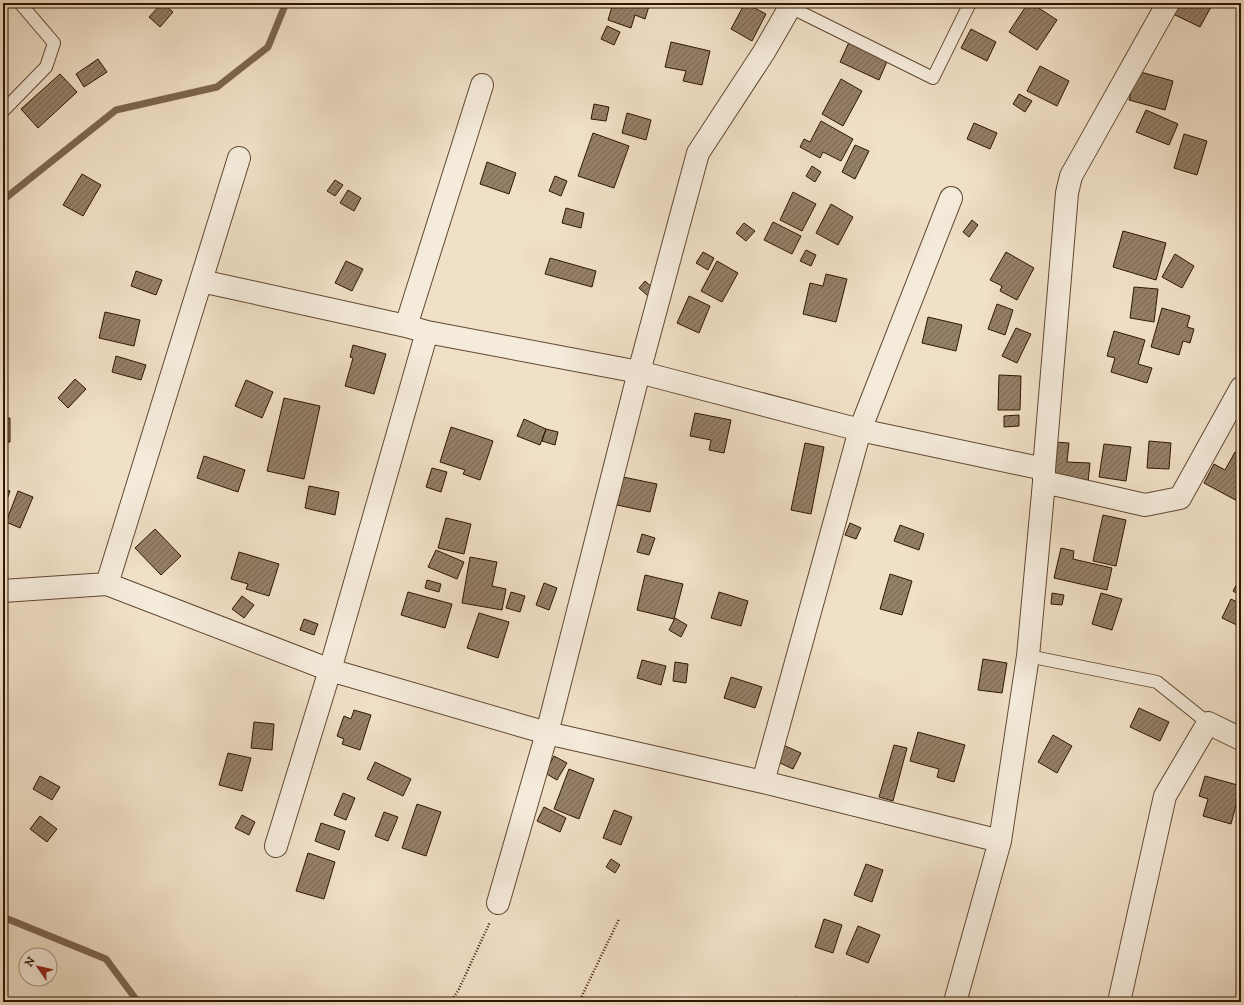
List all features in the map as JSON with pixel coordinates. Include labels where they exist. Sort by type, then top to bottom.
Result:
[{"type":"street","points":[[955,1002],[1000,841],[1028,656],[1067,193],[1072,176],[1168,3]]},
{"type":"street","points":[[498,903],[547,733],[639,372],[698,153],[764,52],[790,5]]},
{"type":"street","points":[[406,326],[482,85]]},
{"type":"street","points":[[107,584],[239,158]]},
{"type":"street","points":[[763,782],[860,430],[951,198]]},
{"type":"street","points":[[201,281],[406,326],[427,332],[639,372],[860,430],[1044,476],[1145,505],[1180,498],[1241,388]]},
{"type":"street","points":[[276,846],[330,670],[427,332]]},
{"type":"street","points":[[3,591],[107,584],[330,670],[547,733],[763,782],[1000,841]]},
{"type":"street","points":[[1119,1002],[1164,796],[1208,723],[1241,737]]},
{"type":"lane","points":[[3,112],[46,67],[54,43],[20,3]]},
{"type":"lane","points":[[790,5],[933,78],[970,3]]},
{"type":"lane","points":[[1028,656],[1157,682],[1208,723]]},
{"type":"path","points":[[450,1002],[458,991],[498,903]]},
{"type":"path","points":[[579,1002],[619,919]]},
{"type":"building","points":[[162,3],[173,12],[160,27],[149,17]]},
{"type":"building","points":[[613,3],[650,3],[645,19],[635,15],[631,28],[608,20]]},
{"type":"building","points":[[745,3],[766,14],[752,41],[731,29]]},
{"type":"building","points":[[1028,3],[1031,3],[1057,20],[1037,50],[1009,32]]},
{"type":"building","points":[[1179,3],[1202,3],[1211,7],[1200,27],[1173,14]]},
{"type":"building","points":[[607,26],[620,32],[614,45],[601,39]]},
{"type":"building","points":[[971,29],[996,42],[987,61],[961,48]]},
{"type":"building","points":[[850,40],[889,57],[879,80],[840,62]]},
{"type":"building","points":[[671,42],[710,51],[702,85],[683,81],[686,71],[665,67]]},
{"type":"building","points":[[98,59],[107,72],[84,87],[76,74]]},
{"type":"building","points":[[1040,66],[1069,81],[1057,106],[1027,91]]},
{"type":"building","points":[[1137,71],[1173,81],[1165,110],[1129,100]]},
{"type":"building","points":[[60,74],[77,92],[38,128],[21,109]]},
{"type":"building","points":[[841,79],[862,91],[843,126],[822,114]]},
{"type":"building","points":[[1019,94],[1032,101],[1025,112],[1013,104]]},
{"type":"building","points":[[594,104],[609,107],[606,121],[591,119]]},
{"type":"building","points":[[1146,110],[1178,124],[1169,145],[1136,132]]},
{"type":"building","points":[[627,113],[651,120],[646,140],[622,133]]},
{"type":"building","points":[[821,121],[853,139],[841,161],[823,152],[820,158],[800,147],[804,139],[810,142]]},
{"type":"building","points":[[974,123],[997,133],[990,149],[967,139]]},
{"type":"building","points":[[593,133],[629,146],[614,188],[578,176]]},
{"type":"building","points":[[1184,134],[1207,141],[1197,175],[1174,168]]},
{"type":"building","points":[[855,145],[869,151],[855,179],[842,172]]},
{"type":"building","points":[[487,162],[516,173],[509,194],[480,184]]},
{"type":"building","points":[[812,166],[821,172],[815,182],[806,176]]},
{"type":"building","points":[[82,174],[101,185],[83,216],[63,205]]},
{"type":"building","points":[[555,176],[567,181],[561,196],[549,191]]},
{"type":"building","points":[[335,180],[343,185],[335,196],[327,191]]},
{"type":"building","points":[[348,190],[361,198],[354,211],[340,203]]},
{"type":"building","points":[[793,192],[816,204],[802,231],[780,220]]},
{"type":"building","points":[[831,204],[853,217],[838,245],[816,233]]},
{"type":"building","points":[[566,208],[584,213],[581,228],[562,223]]},
{"type":"building","points":[[972,220],[978,225],[969,237],[963,232]]},
{"type":"building","points":[[773,222],[801,236],[792,254],[764,240]]},
{"type":"building","points":[[744,223],[755,231],[746,241],[736,233]]},
{"type":"building","points":[[1123,231],[1166,243],[1156,280],[1113,267]]},
{"type":"building","points":[[806,250],[816,255],[811,266],[800,261]]},
{"type":"building","points":[[703,252],[714,258],[708,270],[696,263]]},
{"type":"building","points":[[1006,252],[1034,268],[1017,300],[1000,291],[1002,286],[990,280]]},
{"type":"building","points":[[1175,254],[1194,266],[1182,288],[1162,277]]},
{"type":"building","points":[[550,258],[596,271],[592,287],[545,274]]},
{"type":"building","points":[[346,261],[363,269],[352,291],[335,283]]},
{"type":"building","points":[[717,261],[738,273],[722,302],[701,291]]},
{"type":"building","points":[[136,271],[162,280],[156,295],[131,286]]},
{"type":"building","points":[[826,274],[847,279],[836,322],[803,314],[810,283],[823,286]]},
{"type":"building","points":[[645,281],[654,289],[648,296],[639,288]]},
{"type":"building","points":[[1134,287],[1158,289],[1154,322],[1130,318]]},
{"type":"building","points":[[689,296],[710,306],[699,333],[677,323]]},
{"type":"building","points":[[997,304],[1013,310],[1005,335],[988,329]]},
{"type":"building","points":[[1162,308],[1190,316],[1187,327],[1194,329],[1190,343],[1183,341],[1179,355],[1151,347]]},
{"type":"building","points":[[105,312],[140,320],[134,346],[99,338]]},
{"type":"building","points":[[928,317],[962,325],[956,351],[922,343]]},
{"type":"building","points":[[1016,328],[1031,334],[1017,363],[1002,356]]},
{"type":"building","points":[[1114,331],[1145,340],[1138,364],[1152,368],[1147,383],[1111,372],[1115,358],[1107,356]]},
{"type":"building","points":[[353,345],[386,354],[374,394],[345,386],[353,358],[350,357]]},
{"type":"building","points":[[116,356],[146,365],[141,380],[112,372]]},
{"type":"building","points":[[999,375],[1021,376],[1020,410],[998,410]]},
{"type":"building","points":[[75,379],[86,389],[68,408],[58,398]]},
{"type":"building","points":[[246,380],[273,392],[262,418],[235,406]]},
{"type":"building","points":[[284,398],[320,406],[304,479],[267,471]]},
{"type":"building","points":[[695,413],[731,420],[724,453],[709,450],[711,440],[690,436]]},
{"type":"building","points":[[1019,415],[1019,426],[1004,427],[1004,416]]},
{"type":"building","points":[[3,418],[10,418],[10,442],[3,442]]},
{"type":"building","points":[[524,419],[546,429],[540,445],[517,436]]},
{"type":"building","points":[[451,427],[493,441],[480,480],[463,474],[465,470],[440,462]]},
{"type":"building","points":[[546,429],[558,432],[555,445],[542,441]]},
{"type":"building","points":[[1149,441],[1171,443],[1169,469],[1147,468]]},
{"type":"building","points":[[1054,442],[1069,443],[1067,462],[1090,463],[1088,482],[1051,480]]},
{"type":"building","points":[[805,443],[824,447],[811,514],[791,510]]},
{"type":"building","points":[[1104,444],[1131,447],[1126,481],[1099,477]]},
{"type":"building","points":[[1235,452],[1241,455],[1241,503],[1204,483],[1214,464],[1225,470]]},
{"type":"building","points":[[204,456],[245,470],[238,492],[197,478]]},
{"type":"building","points":[[432,468],[447,472],[441,492],[426,487]]},
{"type":"building","points":[[623,477],[657,484],[650,512],[617,505]]},
{"type":"building","points":[[309,486],[339,492],[335,515],[305,508]]},
{"type":"building","points":[[3,488],[10,491],[3,511]]},
{"type":"building","points":[[18,491],[33,497],[20,528],[6,522]]},
{"type":"building","points":[[1103,515],[1126,520],[1116,566],[1093,561]]},
{"type":"building","points":[[446,518],[471,524],[464,554],[438,548]]},
{"type":"building","points":[[850,523],[861,528],[856,539],[845,535]]},
{"type":"building","points":[[900,525],[924,534],[919,550],[894,541]]},
{"type":"building","points":[[155,529],[181,556],[161,575],[135,548]]},
{"type":"building","points":[[642,534],[655,538],[649,555],[637,552]]},
{"type":"building","points":[[1061,548],[1074,551],[1073,559],[1112,568],[1107,590],[1054,578]]},
{"type":"building","points":[[436,550],[464,562],[457,579],[428,567]]},
{"type":"building","points":[[239,552],[279,564],[269,596],[246,589],[248,584],[231,579]]},
{"type":"building","points":[[470,557],[497,562],[492,586],[506,589],[502,610],[462,603]]},
{"type":"building","points":[[890,574],[912,581],[902,615],[880,609]]},
{"type":"building","points":[[645,575],[683,584],[674,619],[637,610]]},
{"type":"building","points":[[1241,577],[1241,596],[1233,591]]},
{"type":"building","points":[[427,580],[441,584],[439,592],[425,588]]},
{"type":"building","points":[[544,583],[557,588],[549,610],[536,605]]},
{"type":"building","points":[[408,592],[452,604],[445,628],[401,615]]},
{"type":"building","points":[[511,592],[525,596],[520,612],[506,608]]},
{"type":"building","points":[[719,592],[748,601],[741,626],[711,618]]},
{"type":"building","points":[[1052,593],[1064,595],[1062,605],[1051,604]]},
{"type":"building","points":[[1101,593],[1122,599],[1112,630],[1092,624]]},
{"type":"building","points":[[242,596],[254,605],[244,618],[232,609]]},
{"type":"building","points":[[1231,599],[1241,604],[1241,627],[1222,618]]},
{"type":"building","points":[[479,613],[509,622],[498,658],[467,648]]},
{"type":"building","points":[[675,618],[687,625],[681,637],[669,630]]},
{"type":"building","points":[[304,619],[318,624],[314,635],[300,630]]},
{"type":"building","points":[[983,659],[1007,663],[1002,693],[978,690]]},
{"type":"building","points":[[642,660],[666,666],[661,685],[637,678]]},
{"type":"building","points":[[675,662],[688,664],[686,683],[673,681]]},
{"type":"building","points":[[731,677],[762,687],[755,708],[724,698]]},
{"type":"building","points":[[1139,708],[1169,722],[1160,741],[1130,727]]},
{"type":"building","points":[[354,710],[371,715],[360,750],[342,744],[344,739],[337,736],[344,716],[351,719]]},
{"type":"building","points":[[254,722],[274,724],[272,750],[251,748]]},
{"type":"building","points":[[918,732],[965,745],[954,782],[937,777],[939,769],[910,761]]},
{"type":"building","points":[[1053,735],[1072,746],[1057,773],[1038,762]]},
{"type":"building","points":[[772,740],[801,753],[793,769],[765,756]]},
{"type":"building","points":[[894,745],[907,748],[893,801],[879,797]]},
{"type":"building","points":[[228,753],[251,758],[242,791],[219,785]]},
{"type":"building","points":[[554,756],[567,763],[557,780],[545,773]]},
{"type":"building","points":[[375,762],[411,779],[403,796],[367,779]]},
{"type":"building","points":[[569,769],[594,779],[579,819],[554,809]]},
{"type":"building","points":[[40,776],[60,787],[52,800],[33,789]]},
{"type":"building","points":[[1205,776],[1241,786],[1231,824],[1203,816],[1208,799],[1199,796]]},
{"type":"building","points":[[343,793],[355,798],[346,820],[334,815]]},
{"type":"building","points":[[417,804],[441,812],[426,856],[402,848]]},
{"type":"building","points":[[544,807],[566,818],[560,832],[537,821]]},
{"type":"building","points":[[614,810],[632,817],[621,845],[603,838]]},
{"type":"building","points":[[384,812],[398,817],[388,841],[375,836]]},
{"type":"building","points":[[242,815],[255,822],[249,835],[235,828]]},
{"type":"building","points":[[40,816],[57,829],[47,842],[30,829]]},
{"type":"building","points":[[321,823],[345,831],[339,850],[315,841]]},
{"type":"building","points":[[308,853],[335,862],[324,899],[296,891]]},
{"type":"building","points":[[611,859],[620,865],[615,873],[606,867]]},
{"type":"building","points":[[866,864],[883,870],[872,902],[854,895]]},
{"type":"building","points":[[824,919],[842,925],[833,953],[815,947]]},
{"type":"building","points":[[858,926],[880,935],[868,963],[846,954]]},
{"type":"building","points":[[795,997],[815,1002],[794,1002]]},
{"type":"waterway","points":[[3,200],[116,110],[217,87],[268,47],[286,3]]},
{"type":"waterway","points":[[3,917],[106,959],[138,1002]]}]
